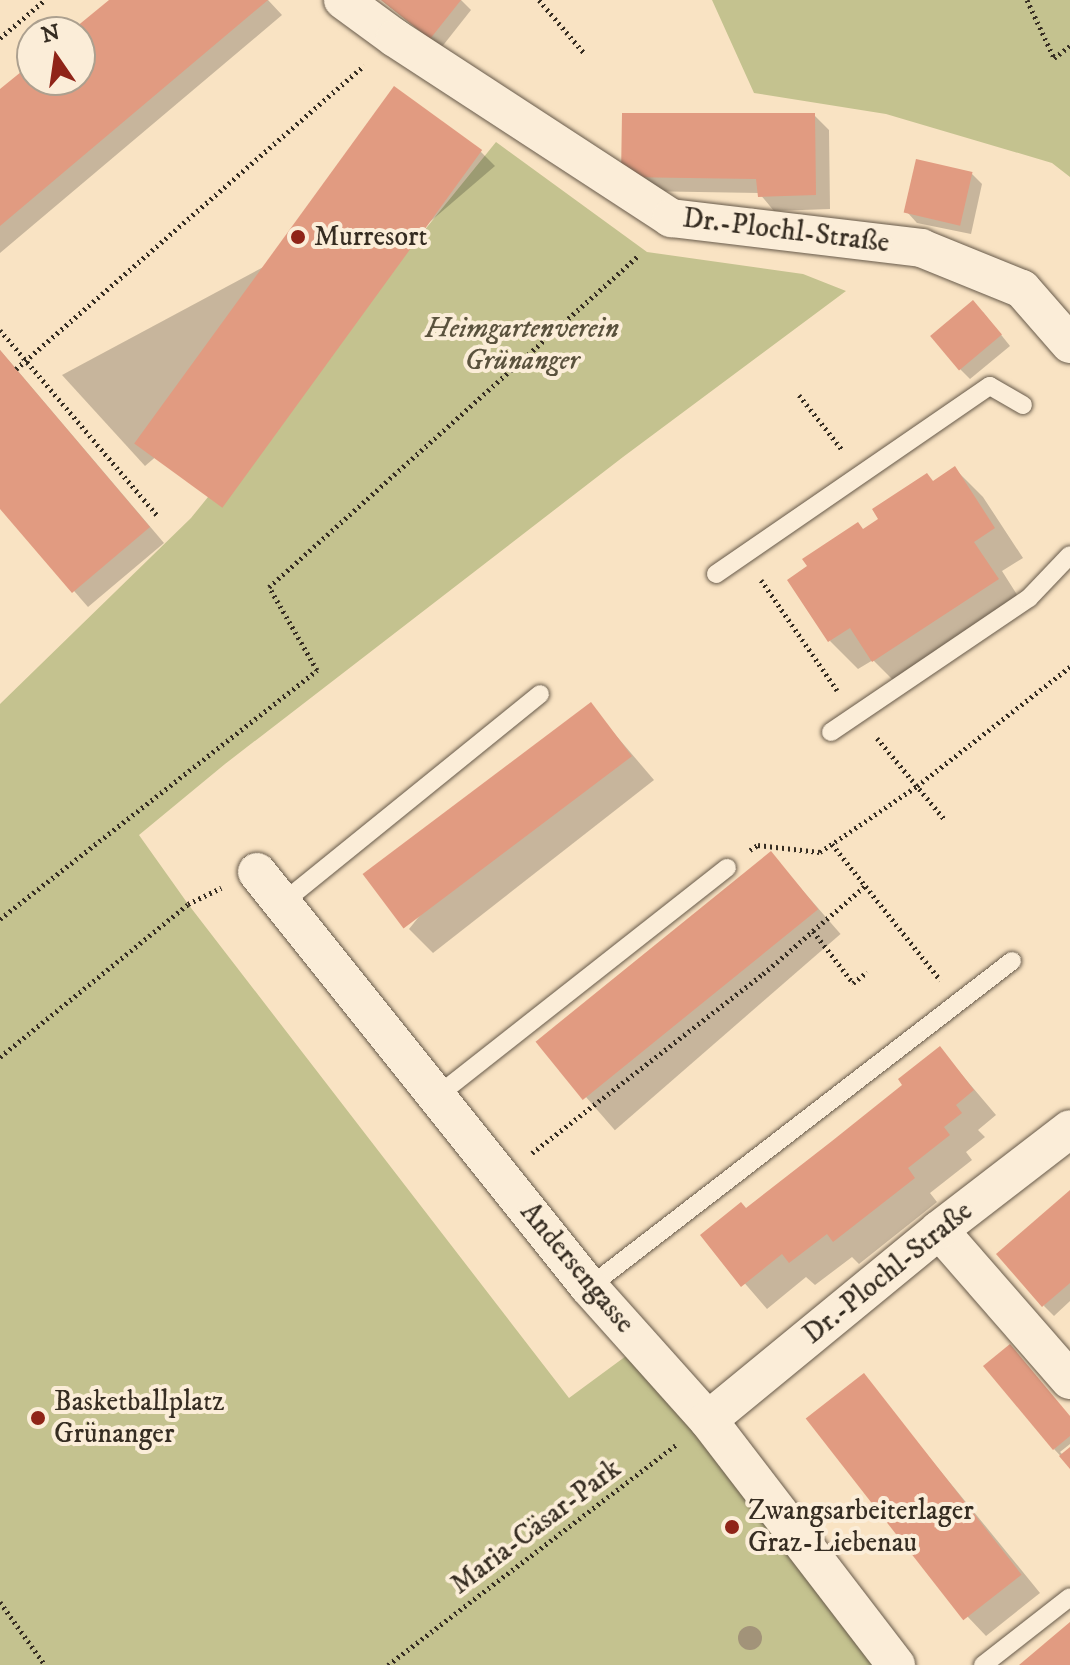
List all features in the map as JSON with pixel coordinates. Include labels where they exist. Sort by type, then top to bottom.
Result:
[{"type":"street","name":"Dr.-Plochl-Straße","points":[[343,0],[395,38],[671,218],[921,248],[1022,289],[1070,344]]},
{"type":"street","name":"Andersengasse","points":[[257,872],[589,1287],[708,1420],[896,1665]]},
{"type":"street","name":"Dr.-Plochl-Straße","points":[[708,1420],[939,1230],[1070,1129]]},
{"type":"street","points":[[939,1230],[1070,1380]]},
{"type":"lane","points":[[716,574],[990,386],[1023,405]]},
{"type":"lane","points":[[831,732],[1029,598],[1070,555]]},
{"type":"lane","points":[[282,903],[540,694]]},
{"type":"lane","points":[[437,1096],[727,868]]},
{"type":"lane","points":[[589,1287],[1012,961]]},
{"type":"lane","points":[[983,1665],[1070,1597]]},
{"type":"path","points":[[0,38],[45,0]]},
{"type":"path","points":[[539,0],[585,54]]},
{"type":"path","points":[[1027,0],[1054,58],[1070,46]]},
{"type":"path","points":[[16,369],[395,38]]},
{"type":"path","points":[[0,919],[317,670],[269,587],[639,255]]},
{"type":"path","points":[[0,330],[158,516]]},
{"type":"path","points":[[727,868],[758,845],[820,852],[917,786],[1070,667]]},
{"type":"path","points":[[832,844],[958,1003]]},
{"type":"path","points":[[501,1177],[813,931],[865,886]]},
{"type":"path","points":[[0,1057],[188,904]]},
{"type":"path","points":[[813,931],[853,983],[867,972]]},
{"type":"path","name":"Maria-Cäsar-Park","points":[[391,1664],[708,1420]]},
{"type":"path","points":[[0,1602],[45,1665]]},
{"type":"green space","points":[[712,0],[1070,0],[1070,177],[1052,163],[886,114],[754,93]]},
{"type":"green space","name":"Heimgartenverein Grünanger","points":[[496,142],[647,252],[803,274],[846,291],[623,457],[225,764],[139,835],[188,904],[569,1398],[641,1345],[896,1665],[0,1665],[0,704],[191,518]]},
{"type":"building","points":[[109,0],[268,0],[0,226],[0,89],[16,76],[16,96],[96,96],[96,16],[90,16]]},
{"type":"building","points":[[381,0],[461,0],[430,39]]},
{"type":"building","points":[[394,86],[482,150],[222,508],[134,444]]},
{"type":"building","points":[[622,113],[815,113],[816,195],[758,197],[756,179],[621,177]]},
{"type":"building","points":[[916,159],[973,172],[960,226],[904,213]]},
{"type":"building","points":[[973,300],[1002,334],[959,370],[930,336]]},
{"type":"building","points":[[0,350],[150,527],[72,593],[0,509]]},
{"type":"building","points":[[955,466],[995,528],[974,542],[999,579],[872,662],[850,628],[828,642],[787,580],[807,566],[802,559],[858,522],[863,529],[878,519],[872,509],[927,473],[933,481]]},
{"type":"building","points":[[591,702],[632,756],[404,928],[363,874]]},
{"type":"building","points":[[771,851],[818,909],[583,1100],[536,1042]]},
{"type":"building","points":[[940,1046],[974,1090],[956,1105],[962,1113],[944,1127],[950,1135],[908,1168],[915,1178],[833,1242],[827,1234],[789,1263],[782,1254],[741,1287],[700,1235],[741,1202],[746,1208],[832,1141],[902,1085],[898,1079]]},
{"type":"building","points":[[1070,1190],[1070,1283],[1042,1307],[996,1254]]},
{"type":"building","points":[[1010,1344],[1070,1416],[1070,1436],[1053,1450],[983,1366]]},
{"type":"building","points":[[864,1373],[1022,1575],[963,1620],[806,1419]]},
{"type":"building","points":[[1070,1447],[1070,1469],[1059,1456]]},
{"type":"building","points":[[1070,1622],[1070,1665],[1019,1665]]},
{"type":"place","name":"Murresort","points":[[298,237]]},
{"type":"place","name":"Basketballplatz Grünanger","points":[[38,1418]]},
{"type":"place","name":"Zwangsarbeiterlager Graz-Liebenau","points":[[732,1527]]}]
